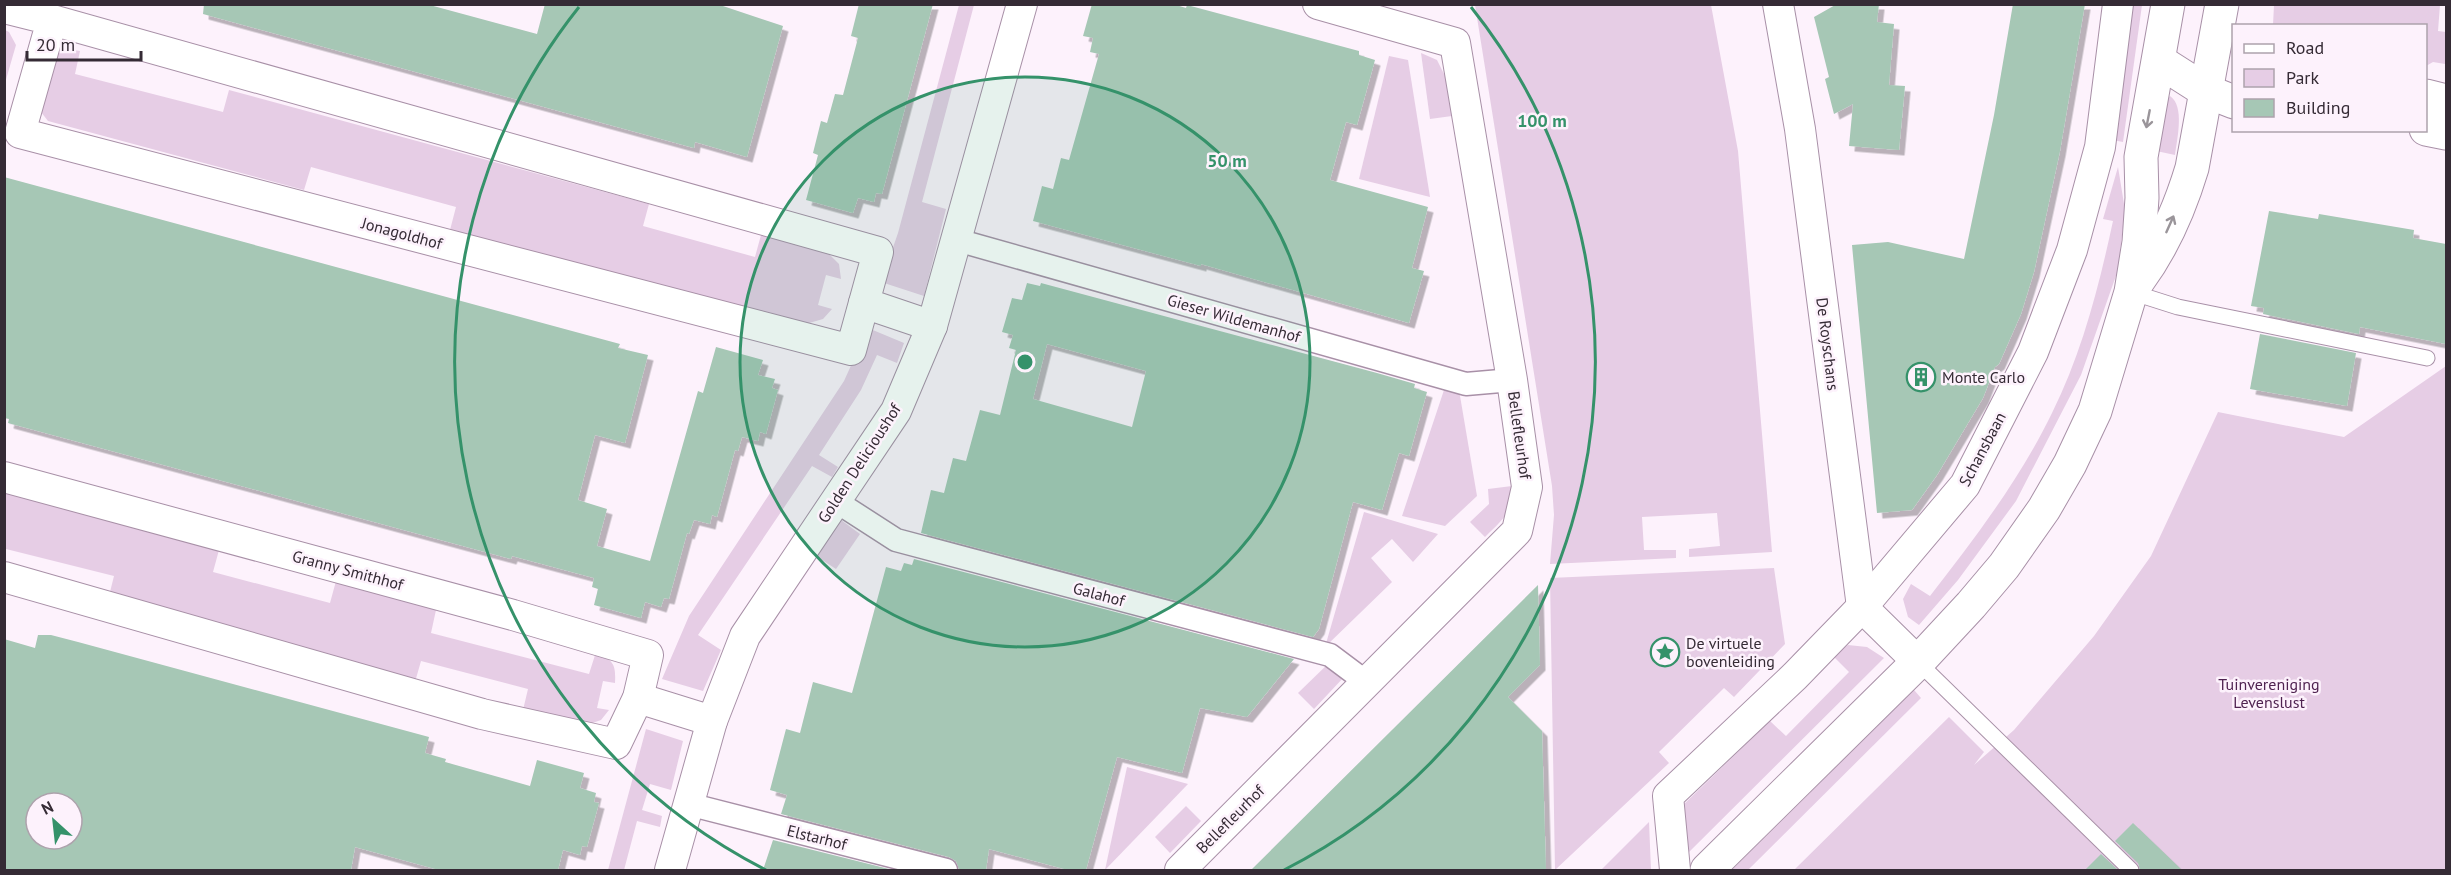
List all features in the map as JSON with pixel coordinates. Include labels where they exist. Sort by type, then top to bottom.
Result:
[{"type":"street","name":"Golden Delicioushof","points":[[670,870],[712,721],[745,636],[834,500],[896,411],[932,326],[1022,4]]},
{"type":"street","name":"Bellefleurhof","points":[[1180,870],[1517,531],[1527,487],[1512,380],[1455,43],[1318,4]]},
{"type":"street","name":"De Royschans","points":[[1778,4],[1800,129],[1862,607]]},
{"type":"street","name":"Schansbaan","points":[[1675,870],[1668,796],[1795,676],[1862,607],[1965,485],[2033,352],[2073,250],[2100,147],[2118,4]]},
{"type":"street","points":[[1707,870],[1918,662],[2004,566],[2044,509],[2070,464],[2096,411],[2130,292],[2139,242],[2142,198],[2141,157],[2168,4]]},
{"type":"street","points":[[2130,292],[2157,256],[2185,191],[2220,97],[2224,51],[2222,4]]},
{"type":"street","name":"Jonagoldhof","points":[[4,8],[52,20],[878,252],[850,350],[20,133],[52,20]]},
{"type":"street","points":[[2159,62],[2224,51]]},
{"type":"street","points":[[2159,62],[2220,97]]},
{"type":"street","points":[[2427,96],[2446,101]]},
{"type":"street","points":[[2427,129],[2446,133]]},
{"type":"street","name":"Gieser Wildemanhof","points":[[957,240],[1466,384],[1512,380]]},
{"type":"street","points":[[864,303],[932,326]]},
{"type":"street","name":"Granny Smithhof","points":[[4,477],[513,615],[648,655],[638,698],[616,744],[482,714],[4,577]]},
{"type":"street","name":"Galahof","points":[[834,500],[896,540],[1330,656],[1366,682]]},
{"type":"street","points":[[1862,607],[1918,662]]},
{"type":"street","points":[[638,698],[712,721]]},
{"type":"street","name":"Elstarhof","points":[[688,804],[946,870]]},
{"type":"lane","points":[[2130,292],[2178,307],[2427,358]]},
{"type":"lane","points":[[1918,662],[2131,870]]},
{"type":"green space","points":[[959,5],[974,5],[922,202],[946,209],[924,296],[881,282],[898,233]]},
{"type":"green space","points":[[1475,5],[1711,5],[1738,151],[1772,552],[1689,557],[1689,549],[1720,546],[1717,513],[1642,517],[1644,550],[1676,550],[1676,558],[1550,564],[1554,515],[1552,486]]},
{"type":"green space","points":[[2127,5],[2142,5],[2123,142],[2107,139]]},
{"type":"green space","points":[[2274,5],[2440,5],[2438,31],[2446,32],[2446,67],[2445,64],[2433,62],[2427,65],[2427,24],[2273,24]]},
{"type":"green space","points":[[5,30],[9,32],[16,45],[5,83]]},
{"type":"green space","points":[[61,48],[80,51],[75,74],[223,112],[229,90],[649,204],[643,226],[755,257],[761,235],[829,254],[839,264],[841,279],[826,275],[818,305],[832,309],[823,319],[802,325],[450,230],[456,207],[311,167],[304,190],[48,121],[41,112],[48,56]]},
{"type":"green space","points":[[1421,53],[1437,60],[1445,76],[1452,116],[1430,119]]},
{"type":"green space","points":[[1389,56],[1408,60],[1430,197],[1359,179]]},
{"type":"green space","points":[[2170,96],[2175,101],[2179,115],[2175,155],[2147,149],[2162,105]]},
{"type":"green space","points":[[2118,167],[2125,210],[2118,270],[2081,375],[2016,501],[1958,580],[1919,625],[1908,617],[1903,599],[1911,584],[1930,596],[2011,485],[2063,390],[2081,343],[2102,270],[2113,221],[2103,219]]},
{"type":"green space","points":[[868,328],[904,343],[897,363],[877,355],[861,390],[819,455],[838,467],[832,477],[812,466],[698,635],[721,650],[703,691],[662,679],[689,616],[844,381]]},
{"type":"green space","name":"Tuinvereniging Levenslust","points":[[2446,366],[2446,870],[1794,870],[1949,717],[1984,752],[1974,765],[2014,730],[2094,636],[2151,556],[2218,412],[2344,437]]},
{"type":"green space","points":[[1444,390],[1459,390],[1477,496],[1445,526],[1402,516]]},
{"type":"green space","points":[[1512,486],[1511,503],[1506,515],[1485,537],[1470,522],[1489,504],[1488,489]]},
{"type":"green space","points":[[5,492],[219,550],[213,572],[330,603],[336,581],[436,610],[431,633],[589,674],[596,652],[610,660],[615,671],[615,683],[603,681],[597,708],[609,710],[601,720],[581,727],[523,710],[528,689],[421,661],[415,682],[109,596],[114,576],[6,549],[5,552]]},
{"type":"green space","points":[[1364,512],[1438,534],[1413,562],[1392,539],[1371,558],[1392,582],[1325,647]]},
{"type":"green space","points":[[841,520],[860,534],[836,569],[816,556]]},
{"type":"green space","points":[[1774,568],[1785,644],[1734,697],[1724,688],[1659,752],[1669,763],[1555,870],[1550,578]]},
{"type":"green space","points":[[1848,645],[1867,647],[1884,658],[1681,860],[1681,807],[1770,721],[1786,736],[1849,672],[1833,656]]},
{"type":"green space","points":[[1330,662],[1344,677],[1314,709],[1298,693]]},
{"type":"green space","points":[[1914,690],[1921,698],[1748,870],[1732,870]]},
{"type":"green space","points":[[646,729],[683,741],[671,790],[650,784],[642,810],[662,816],[660,827],[637,821],[624,870],[608,870]]},
{"type":"green space","points":[[1127,767],[1188,784],[1105,870]]},
{"type":"green space","points":[[1186,806],[1201,821],[1170,853],[1155,837]]},
{"type":"green space","points":[[1649,822],[1651,870],[1601,870]]},
{"type":"building","points":[[204,4],[426,4],[537,34],[545,4],[717,4],[783,26],[747,157],[695,142],[694,148],[203,14]]},
{"type":"building","points":[[859,4],[933,4],[882,194],[876,193],[874,202],[858,198],[853,213],[806,200],[818,155],[813,153],[821,121],[827,123],[835,94],[843,95],[858,38],[851,36]]},
{"type":"building","points":[[1092,4],[1173,4],[1186,8],[1187,5],[1359,51],[1359,55],[1375,60],[1357,125],[1346,122],[1330,180],[1428,207],[1412,268],[1424,271],[1409,323],[1201,264],[1201,266],[1033,221],[1042,186],[1053,189],[1061,158],[1069,160],[1099,54],[1090,52],[1093,38],[1083,36]]},
{"type":"building","points":[[1837,4],[1879,4],[1877,22],[1894,24],[1889,85],[1905,86],[1899,150],[1849,146],[1853,104],[1834,114],[1825,79],[1829,77],[1814,17]]},
{"type":"building","points":[[2013,4],[2085,4],[2060,151],[2034,272],[2021,314],[1999,364],[1995,367],[1983,398],[1937,475],[1912,510],[1877,513],[1852,245],[1888,242],[1964,259],[1994,115]]},
{"type":"building","points":[[4,177],[620,344],[618,348],[648,355],[625,443],[595,435],[578,500],[607,509],[597,546],[650,561],[698,391],[703,393],[716,347],[763,360],[758,375],[775,379],[772,388],[778,390],[766,434],[760,432],[758,441],[742,437],[738,451],[735,450],[717,517],[712,515],[710,524],[694,520],[689,534],[687,533],[669,599],[664,598],[661,607],[645,602],[641,618],[594,605],[598,589],[592,587],[594,578],[512,556],[511,559],[8,423],[9,419],[4,418]]},
{"type":"building","points":[[2269,211],[2318,219],[2319,214],[2414,230],[2413,238],[2446,244],[2446,344],[2360,327],[2359,334],[2263,314],[2264,308],[2251,306]]},
{"type":"building","points":[[1027,283],[1040,286],[1041,283],[1377,373],[1415,384],[1414,388],[1427,392],[1409,456],[1399,453],[1382,510],[1353,502],[1319,629],[1313,637],[921,533],[931,490],[944,493],[953,458],[966,461],[980,410],[1000,415],[1016,350],[1009,348],[1013,335],[1002,332],[1012,298],[1022,300]],"holes":[[[1047,344],[1146,371],[1132,427],[1033,399]]]},
{"type":"building","points":[[2260,334],[2356,353],[2347,406],[2250,389]]},
{"type":"building","points":[[914,559],[1294,659],[1247,717],[1200,708],[1182,773],[1117,757],[1086,870],[1068,870],[989,849],[986,870],[959,870],[956,861],[949,857],[781,814],[787,795],[770,790],[786,729],[800,733],[813,682],[852,693],[886,567],[901,571],[904,563],[912,565]]},
{"type":"building","points":[[1538,585],[1540,665],[1508,697],[1542,731],[1546,870],[1251,870]]},
{"type":"building","points":[[38,635],[51,635],[429,737],[425,753],[446,759],[445,762],[530,786],[537,760],[584,773],[580,788],[596,793],[594,802],[599,803],[587,847],[582,846],[580,855],[563,850],[558,870],[439,870],[355,847],[351,870],[4,870],[4,639],[35,648]]},
{"type":"building","points":[[2133,823],[2182,870],[2140,870],[2138,863],[2115,841]]},
{"type":"building","points":[[773,840],[893,870],[763,870]]},
{"type":"building","points":[[2101,854],[2118,870],[2085,870]]},
{"type":"place","name":"Monte Carlo","points":[[1921,377]]},
{"type":"place","name":"De virtuele bovenleiding","points":[[1665,652]]}]
